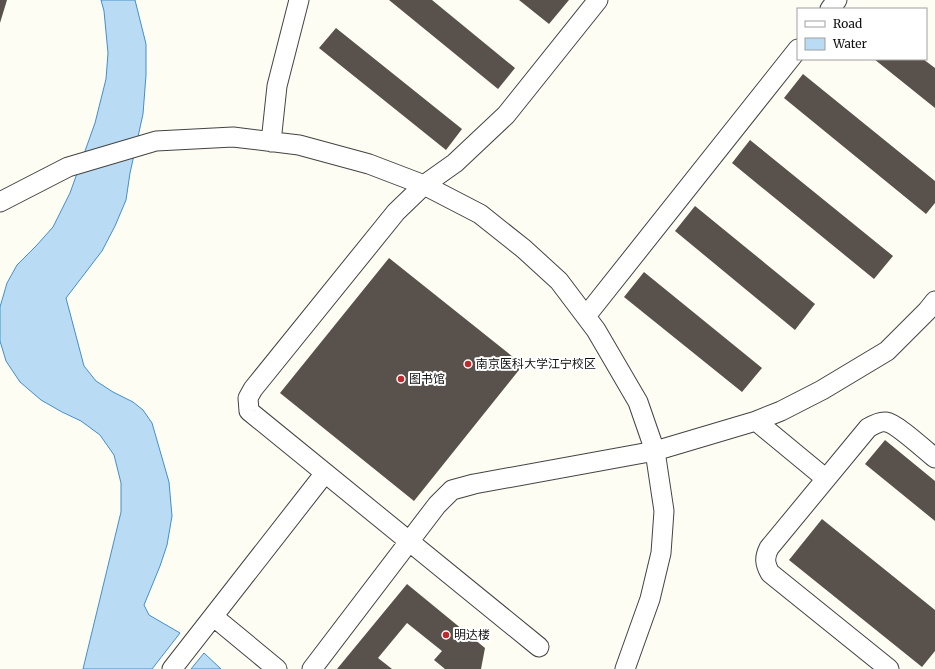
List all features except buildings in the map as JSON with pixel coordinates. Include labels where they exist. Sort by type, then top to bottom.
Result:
[{"type":"lane","points":[[271,142],[277,86],[299,0]]},
{"type":"lane","points":[[539,647],[249,411],[248,398],[253,389],[371,241],[396,212],[424,185],[454,162],[506,115],[598,0]]},
{"type":"lane","points":[[831,8],[837,0]]},
{"type":"lane","points":[[586,316],[797,50]]},
{"type":"lane","points":[[0,202],[68,167],[156,141],[232,137],[299,145],[369,164],[424,185],[480,214],[524,248],[558,281],[586,316],[596,330],[638,402],[655,451],[664,511],[661,554],[650,599],[625,669]]},
{"type":"lane","points":[[312,669],[437,505],[452,490],[474,484],[655,451],[756,421],[781,411],[822,390],[887,351],[935,301]]},
{"type":"lane","points":[[756,421],[825,478]]},
{"type":"lane","points":[[889,669],[770,573],[765,564],[766,554],[769,548],[825,478],[868,428],[876,424],[886,422],[897,427],[935,458]]},
{"type":"lane","points":[[172,669],[325,473]]},
{"type":"lane","points":[[214,617],[277,669]]},
{"type":"water","points":[[101,0],[135,0],[146,44],[146,75],[143,114],[130,173],[126,200],[102,251],[66,298],[84,366],[96,381],[133,402],[143,410],[152,423],[169,482],[172,516],[167,545],[144,605],[149,615],[180,633],[152,669],[83,669],[121,512],[121,483],[114,455],[100,435],[81,421],[41,400],[20,382],[6,361],[0,341],[0,307],[7,283],[17,265],[53,227],[70,193],[95,123],[106,79],[108,53],[104,11]]},
{"type":"water","points":[[204,653],[221,669],[191,669]]},
{"type":"place","name":"南京医科大学江宁校区","points":[[468,364]]},
{"type":"place","name":"图书馆","points":[[401,379]]},
{"type":"place","name":"明达楼","points":[[446,635]]}]
